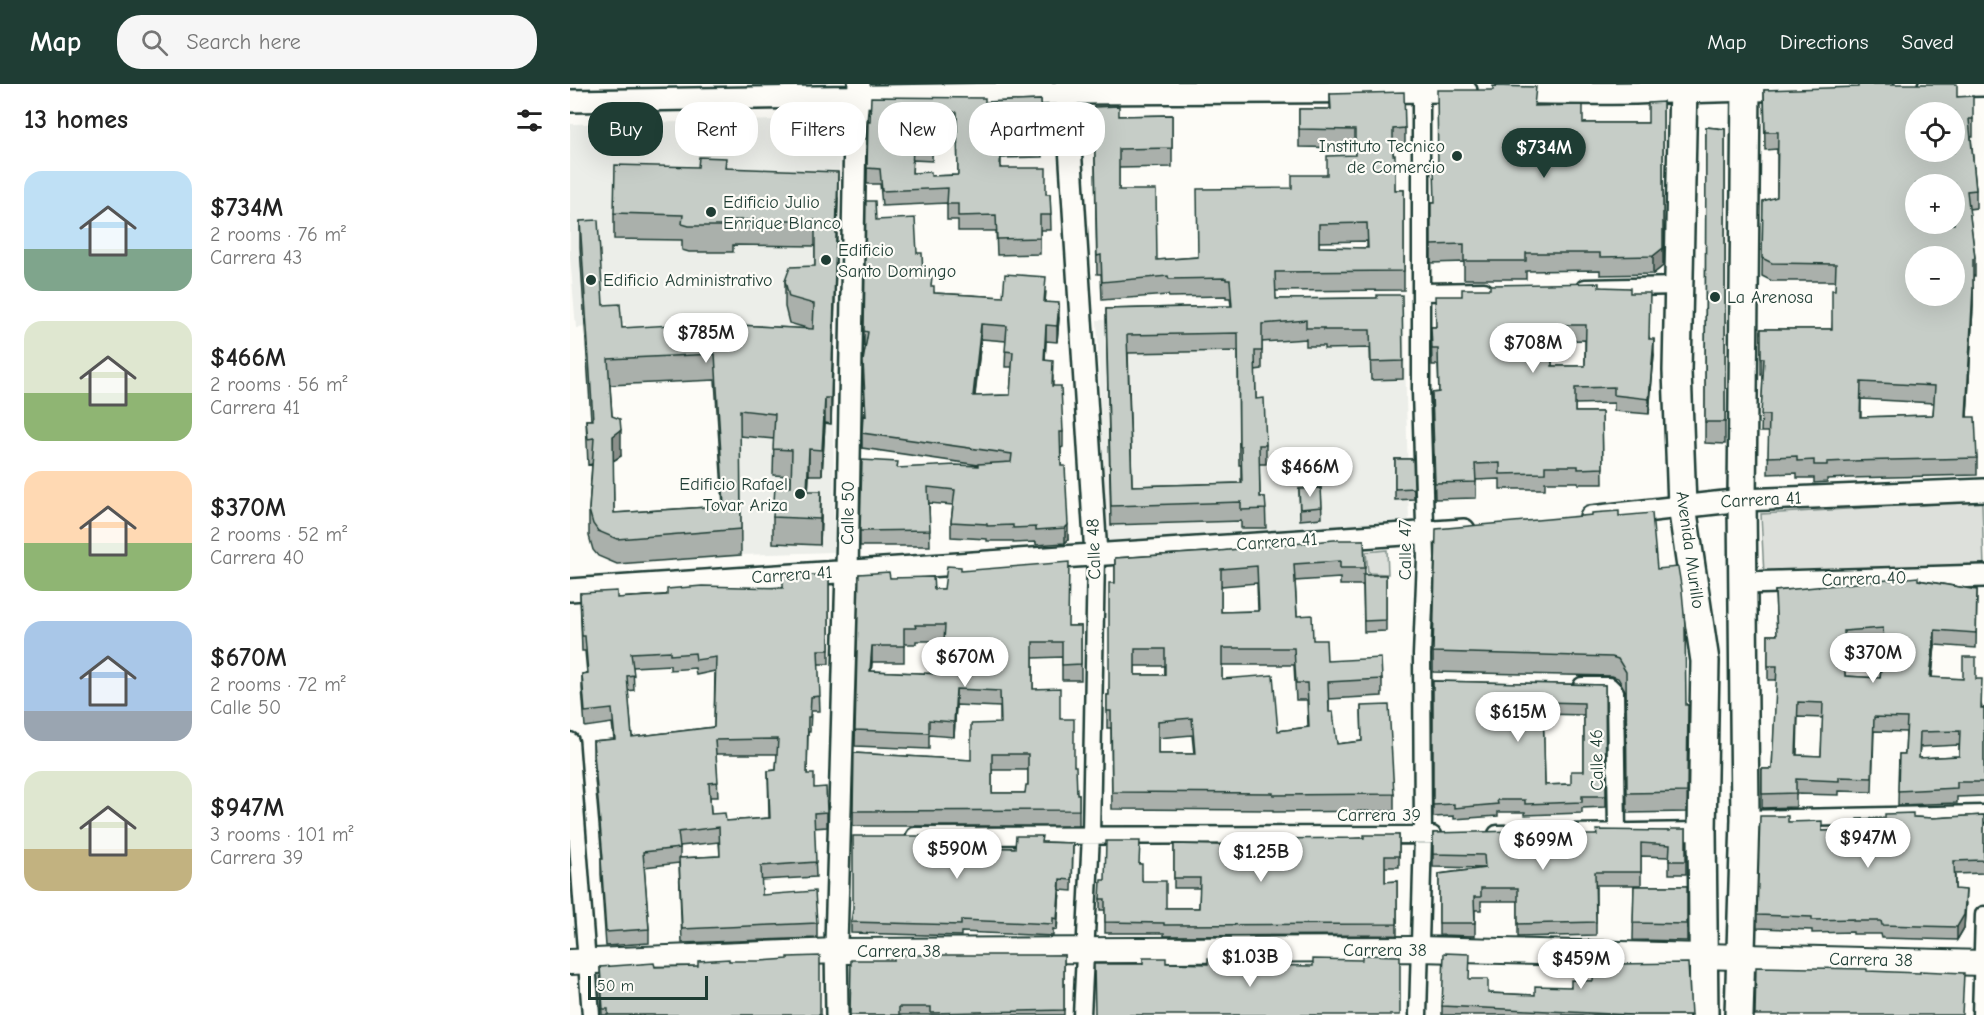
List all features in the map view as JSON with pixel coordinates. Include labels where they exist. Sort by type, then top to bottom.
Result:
[{"type":"main road","points":[[1739,1015],[1745,819],[1742,500],[1746,87]]},
{"type":"main road","name":"Avenida Murillo","points":[[1682,89],[1677,371],[1682,506],[1705,661],[1702,831],[1704,1015]]},
{"type":"main road","name":"Carrera 38","points":[[579,962],[836,951],[1418,949],[1983,963]]},
{"type":"street","points":[[570,101],[858,90],[1421,87],[1538,93],[1746,87],[1984,85]]},
{"type":"street","name":"Calle 47","points":[[1418,1015],[1418,949],[1428,682],[1421,391],[1421,87]]},
{"type":"street","name":"Calle 48","points":[[1066,89],[1096,555],[1091,835],[1082,1015]]},
{"type":"street","name":"Calle 50","points":[[837,1015],[836,951],[845,837],[847,571],[855,130],[858,90]]},
{"type":"street","points":[[1575,288],[1678,286]]},
{"type":"street","points":[[1422,292],[1505,290]]},
{"type":"street","name":"Carrera 41","points":[[1567,519],[1742,500],[1984,490]]},
{"type":"street","name":"Carrera 41","points":[[570,590],[1485,529]]},
{"type":"street","name":"Carrera 40","points":[[1744,583],[1984,576]]},
{"type":"street","name":"Calle 46","points":[[1563,685],[1612,687],[1615,692],[1617,831]]},
{"type":"street","points":[[570,741],[579,962],[591,1015]]},
{"type":"street","points":[[1745,819],[1984,814]]},
{"type":"street","points":[[1480,834],[1702,831]]},
{"type":"street","name":"Carrera 39","points":[[899,836],[1446,834]]},
{"type":"street","points":[[1981,1015],[1984,915]]},
{"type":"shaded area","points":[[770,120],[770,156],[840,156],[833,370],[834,552],[741,555],[738,347],[628,354],[625,324],[576,328],[570,256],[570,124],[588,124],[588,156],[663,156],[663,122],[675,122],[675,156],[758,156],[758,121]]},
{"type":"shaded area","points":[[1404,309],[1409,525],[1106,546],[1097,320]]},
{"type":"shaded area","points":[[1982,501],[1984,568],[1764,576],[1761,514]]},
{"type":"shaded area","points":[[1387,550],[1388,574],[1368,573],[1366,552]]},
{"type":"building","points":[[1858,84],[1957,84],[1957,97],[1973,96],[1973,119],[1969,119],[1976,190],[1967,191],[1975,258],[1973,259],[1966,417],[1975,417],[1977,458],[1849,461],[1814,465],[1814,460],[1797,461],[1797,456],[1768,457],[1769,415],[1761,415],[1764,358],[1761,358],[1761,329],[1832,329],[1832,290],[1835,290],[1836,264],[1772,263],[1762,258],[1763,201],[1777,197],[1778,132],[1765,132],[1764,90],[1858,87]],"holes":[[[1861,382],[1935,386],[1933,415],[1860,417]]]},
{"type":"building","points":[[1493,86],[1536,87],[1534,106],[1583,105],[1583,123],[1648,123],[1648,103],[1663,102],[1663,248],[1653,256],[1600,257],[1600,253],[1526,253],[1526,261],[1464,261],[1464,244],[1431,245],[1431,203],[1435,203],[1434,168],[1438,168],[1437,90],[1493,90]]},
{"type":"building","points":[[1404,92],[1405,128],[1393,129],[1393,155],[1395,155],[1395,190],[1404,190],[1404,271],[1275,272],[1276,299],[1377,298],[1377,295],[1402,295],[1403,361],[1371,362],[1370,330],[1306,328],[1306,320],[1262,324],[1262,351],[1255,351],[1256,399],[1264,398],[1266,445],[1259,445],[1260,497],[1265,497],[1266,509],[1241,510],[1241,502],[1111,506],[1106,309],[1232,306],[1230,280],[1226,278],[1169,279],[1168,276],[1102,282],[1101,255],[1097,256],[1095,156],[1105,156],[1105,107],[1119,106],[1119,116],[1172,115],[1172,148],[1119,149],[1119,190],[1156,190],[1157,260],[1198,257],[1197,189],[1292,188],[1292,175],[1327,175],[1327,156],[1355,155],[1355,130],[1299,129],[1299,109],[1331,109],[1330,94]],"holes":[[[1367,223],[1368,248],[1319,247],[1319,224]],[[1238,333],[1239,446],[1241,446],[1242,483],[1132,486],[1127,335]]]},
{"type":"building","points":[[871,97],[985,98],[985,102],[969,102],[969,156],[1000,156],[1000,168],[1046,168],[1046,194],[1050,194],[1051,215],[1040,215],[1040,238],[997,239],[996,215],[958,216],[958,204],[947,204],[948,188],[882,191],[880,169],[867,168],[868,122],[870,122]]},
{"type":"building","points":[[1041,100],[1041,102],[985,102]]},
{"type":"building","name":"La Arenosa","points":[[1706,127],[1725,129],[1725,422],[1705,422]]},
{"type":"building","points":[[699,157],[726,158],[725,168],[838,172],[831,398],[825,398],[822,450],[809,449],[807,491],[821,491],[820,519],[773,517],[775,487],[791,487],[792,450],[773,449],[775,414],[740,410],[741,529],[617,539],[598,531],[593,524],[589,510],[594,438],[588,439],[586,420],[593,420],[580,221],[598,220],[603,305],[620,304],[622,328],[738,321],[738,325],[813,329],[814,304],[789,297],[785,281],[790,267],[815,266],[815,220],[733,220],[733,226],[689,226],[682,224],[683,215],[614,213],[615,165],[698,167]],"holes":[[[715,354],[724,506],[614,513],[613,436],[621,430],[620,419],[612,416],[608,359]]]},
{"type":"building","points":[[866,201],[875,201],[876,220],[915,218],[917,253],[922,253],[923,276],[932,277],[931,286],[934,286],[934,293],[1003,297],[1005,274],[1046,277],[1044,302],[1059,303],[1057,326],[1046,325],[1044,360],[1053,361],[1052,386],[1061,386],[1063,432],[1060,432],[1061,466],[1065,466],[1068,525],[1065,528],[1036,530],[1036,527],[1013,528],[1013,525],[987,526],[987,524],[951,522],[955,490],[928,487],[930,530],[860,531],[862,460],[898,462],[897,468],[978,466],[978,464],[1011,462],[1012,454],[862,433],[863,415],[866,416],[863,361],[868,332],[864,331]],"holes":[[[981,324],[1007,326],[1005,351],[1013,352],[1010,395],[973,396]]]},
{"type":"building","points":[[1599,283],[1599,287],[1630,288],[1630,293],[1650,293],[1649,339],[1654,339],[1649,399],[1614,395],[1614,387],[1575,388],[1575,412],[1602,412],[1603,468],[1578,469],[1578,466],[1545,466],[1545,473],[1500,474],[1500,463],[1475,464],[1476,482],[1435,483],[1432,393],[1439,392],[1438,349],[1432,349],[1431,327],[1436,327],[1435,296],[1462,296],[1462,289],[1490,289],[1490,285]],"holes":[[[1551,325],[1586,325],[1585,366],[1552,366]]]},
{"type":"building","points":[[1395,459],[1413,459],[1414,488],[1395,489]]},
{"type":"building","points":[[1321,488],[1322,507],[1300,509],[1299,489]]},
{"type":"building","points":[[1619,511],[1619,516],[1652,513],[1657,569],[1678,567],[1685,626],[1686,705],[1688,705],[1687,792],[1627,793],[1626,672],[1618,659],[1433,652],[1436,529]]},
{"type":"building","points":[[1334,540],[1364,540],[1365,568],[1340,568],[1340,561],[1294,564],[1297,616],[1312,615],[1313,640],[1326,640],[1327,661],[1381,658],[1382,679],[1328,682],[1329,712],[1333,712],[1337,744],[1362,741],[1361,706],[1389,705],[1394,794],[1273,795],[1273,793],[1112,792],[1111,711],[1107,711],[1107,695],[1109,695],[1109,583],[1115,583],[1115,558]],"holes":[[[1257,566],[1259,611],[1221,612],[1221,569]],[[1222,648],[1294,648],[1296,683],[1307,683],[1309,727],[1278,731],[1273,675],[1222,679]],[[1135,649],[1165,649],[1165,675],[1135,675]],[[1192,718],[1195,754],[1158,754],[1158,721]]]},
{"type":"building","points":[[1069,562],[1068,626],[1081,626],[1081,664],[1062,665],[1062,642],[1033,642],[1033,689],[1060,688],[1060,719],[1074,719],[1074,766],[1076,766],[1079,810],[853,811],[854,753],[971,760],[971,724],[1001,723],[1000,691],[956,689],[954,722],[929,720],[929,733],[855,730],[859,574],[889,572],[890,578],[933,577],[934,589],[944,589],[947,566],[961,567],[961,571]],"holes":[[[915,625],[945,625],[942,674],[870,671],[872,646],[904,646],[904,628],[916,628]],[[992,754],[1028,754],[1028,785],[1026,785],[1025,793],[992,793]]]},
{"type":"building","points":[[783,575],[829,575],[829,650],[818,650],[820,696],[811,697],[810,717],[808,717],[807,774],[814,774],[814,788],[826,787],[827,812],[814,813],[816,862],[761,866],[762,895],[815,891],[817,923],[682,929],[679,858],[720,856],[719,827],[678,832],[680,848],[643,852],[649,929],[606,932],[601,859],[603,859],[593,741],[615,739],[612,709],[585,712],[582,674],[588,673],[585,636],[582,636],[580,593],[617,591],[617,598],[667,595],[667,589],[702,586],[783,588]],"holes":[[[670,651],[670,655],[695,653],[696,660],[716,657],[714,727],[632,737],[627,676],[634,675],[631,653]],[[778,739],[776,770],[768,771],[770,818],[726,821],[725,813],[711,814],[709,783],[718,782],[715,740]]]},
{"type":"building","points":[[1363,575],[1386,575],[1386,620],[1364,621]]},
{"type":"building","points":[[1918,577],[1918,580],[1977,590],[1976,633],[1935,630],[1930,677],[1963,679],[1963,657],[1976,657],[1976,679],[1982,679],[1981,708],[1984,708],[1984,782],[1957,782],[1957,788],[1898,791],[1899,754],[1905,754],[1907,718],[1874,717],[1872,778],[1839,777],[1839,781],[1796,779],[1796,793],[1762,794],[1762,769],[1772,769],[1777,666],[1768,666],[1768,635],[1777,635],[1775,591]],"holes":[[[1883,628],[1880,678],[1845,676],[1844,631]],[[1798,702],[1823,703],[1821,756],[1796,755]],[[1960,731],[1959,756],[1919,758],[1920,732]]]},
{"type":"building","points":[[1433,681],[1605,685],[1606,796],[1582,796],[1582,802],[1525,804],[1525,800],[1497,800],[1498,804],[1454,808],[1454,804],[1433,805]],"holes":[[[1543,702],[1584,703],[1584,771],[1571,771],[1571,784],[1545,785]]]},
{"type":"building","points":[[1913,813],[1913,817],[1933,818],[1984,815],[1984,860],[1954,861],[1955,889],[1966,890],[1964,915],[1957,927],[1882,925],[1881,921],[1812,920],[1812,917],[1757,915],[1760,816],[1788,816],[1788,822],[1822,821],[1822,831],[1858,830],[1857,819],[1885,818],[1885,814]]},
{"type":"building","points":[[1671,829],[1686,829],[1686,861],[1669,861],[1670,845],[1641,843],[1641,872],[1595,872],[1596,922],[1518,924],[1518,888],[1481,888],[1481,897],[1474,897],[1475,923],[1439,923],[1439,874],[1485,868],[1484,855],[1433,854],[1433,833],[1517,831],[1517,833],[1537,833],[1537,837],[1545,837],[1545,841],[1572,840],[1572,835],[1597,835],[1596,830],[1670,831]]},
{"type":"building","points":[[1364,835],[1399,835],[1399,856],[1385,856],[1385,882],[1397,881],[1397,924],[1164,925],[1164,923],[1105,922],[1105,899],[1100,899],[1101,880],[1105,880],[1106,841],[1140,841],[1139,864],[1142,864],[1142,881],[1166,881],[1166,908],[1199,908],[1200,878],[1174,878],[1174,844],[1254,846],[1255,839],[1364,838]]},
{"type":"building","points":[[853,836],[959,836],[960,847],[1015,848],[1016,836],[1042,836],[1041,842],[1073,843],[1072,880],[1060,879],[1057,919],[1053,918],[1053,924],[961,920],[961,925],[851,922]]},
{"type":"building","points":[[1634,886],[1687,886],[1687,924],[1633,923]]},
{"type":"building","points":[[1444,953],[1470,954],[1469,979],[1488,979],[1488,993],[1535,995],[1535,986],[1571,987],[1571,980],[1593,981],[1594,958],[1615,959],[1615,964],[1688,963],[1691,1015],[1633,1015],[1442,1006]]},
{"type":"building","points":[[894,955],[1064,955],[1064,1010],[931,1013],[931,1007],[899,1007],[899,1015],[850,1015],[851,960],[894,960]]},
{"type":"building","points":[[1362,955],[1400,956],[1400,1015],[1095,1015],[1094,964],[1143,964],[1143,958],[1166,958],[1166,963],[1208,964],[1208,958],[1226,959],[1226,972],[1251,972],[1251,965],[1313,966],[1313,959],[1362,960]]},
{"type":"building","points":[[820,956],[820,1015],[608,1015],[608,1009],[603,1009],[600,967],[654,963],[655,967],[698,966],[698,961],[729,959],[729,961],[760,961]]},
{"type":"building","points":[[1756,967],[1964,973],[1962,1015],[1755,1015]]},
{"type":"place","name":"Instituto Tecnico de Comercio","points":[[1457,156]]},
{"type":"place","name":"Edificio Julio Enrique Blanco","points":[[711,212]]},
{"type":"place","name":"Edificio Santo Domingo","points":[[826,260]]},
{"type":"place","name":"Edificio Administrativo","points":[[591,280]]},
{"type":"place","name":"La Arenosa","points":[[1715,297]]},
{"type":"place","name":"Edificio Rafael Tovar Ariza","points":[[800,494]]}]
